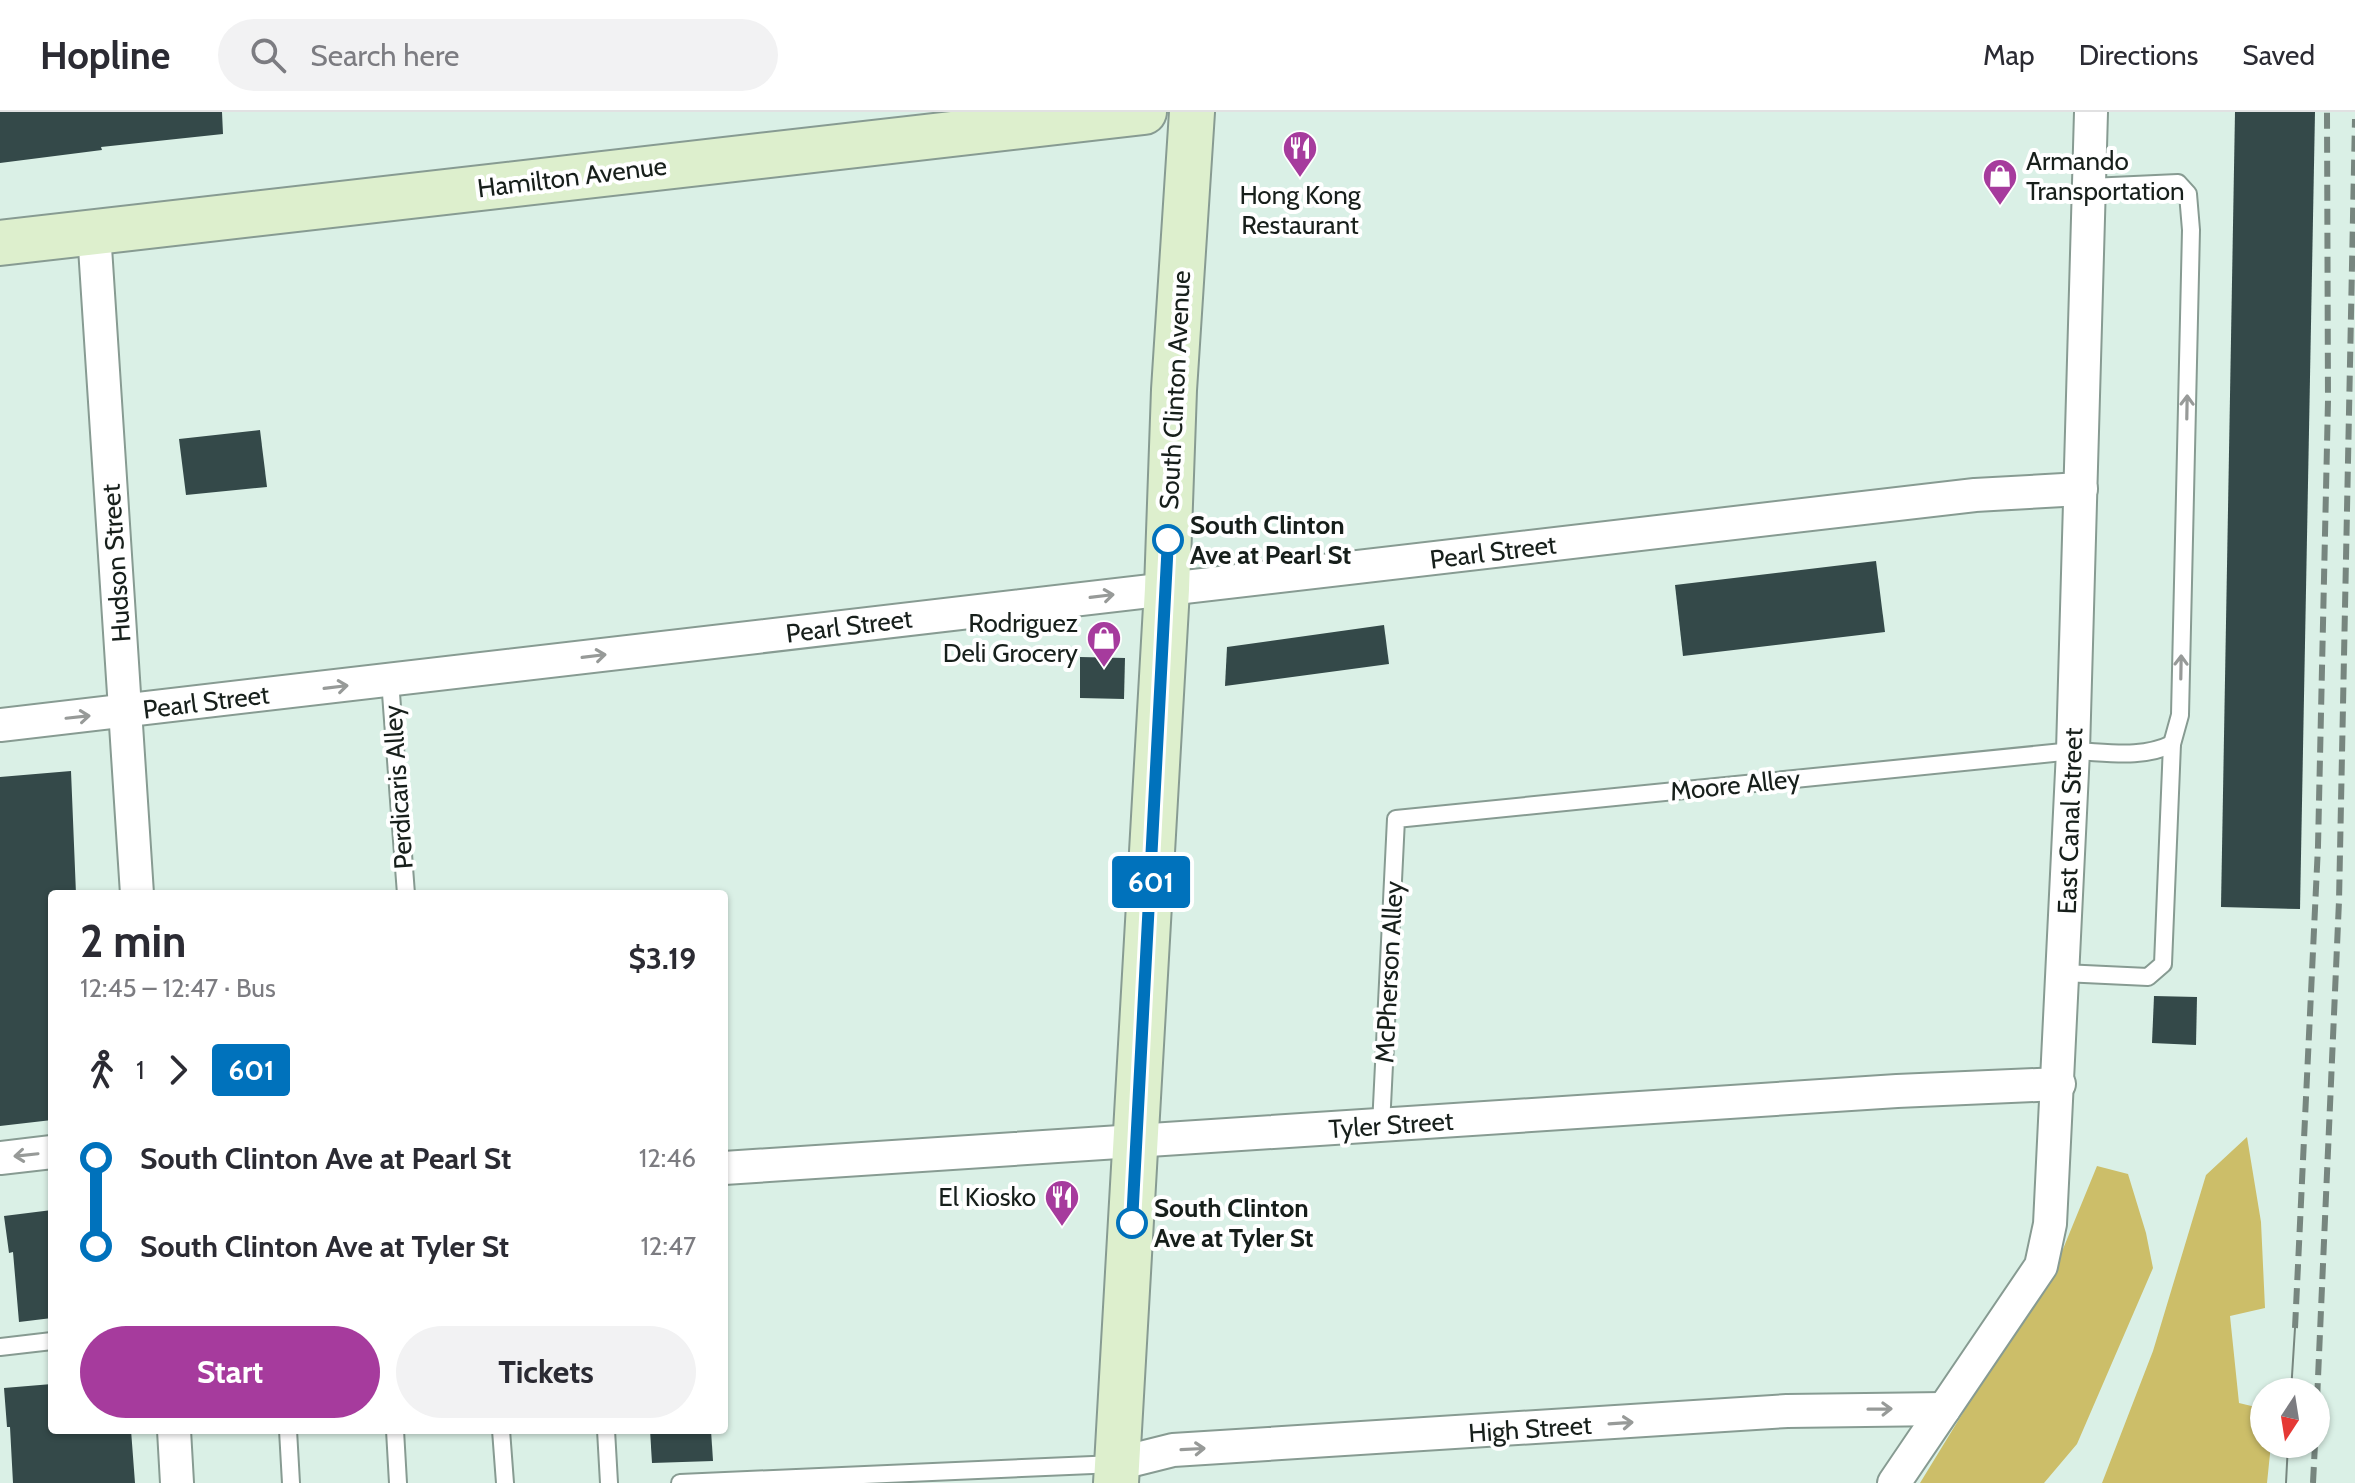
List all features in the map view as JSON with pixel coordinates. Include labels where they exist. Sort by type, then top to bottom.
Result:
[{"type":"street","name":"Hamilton Avenue","points":[[0,243],[1144,112]]},
{"type":"street","name":"South Clinton Avenue","points":[[1117,1473],[1167,589],[1174,390],[1192,112]]},
{"type":"street","name":"East Canal Street","points":[[1894,1483],[2041,1266],[2050,1224],[2073,751],[2091,112]]},
{"type":"street","name":"Hudson Street","points":[[94,232],[137,890]]},
{"type":"street","name":"Pearl Street","points":[[0,725],[1975,495],[2081,489]]},
{"type":"street","name":"Tyler Street","points":[[728,1168],[1897,1091],[2059,1084]]},
{"type":"street","points":[[0,1158],[48,1152]]},
{"type":"street","name":"High Street","points":[[1117,1473],[1173,1450],[1787,1411],[1944,1409]]},
{"type":"street","points":[[174,1434],[177,1483]]},
{"type":"lane","points":[[2063,973],[2148,977],[2163,964],[2172,744],[2180,715],[2191,230],[2188,194],[2178,183],[2090,187]]},
{"type":"lane","name":"Perdicaris Alley","points":[[390,680],[406,890]]},
{"type":"lane","name":"Moore Alley","points":[[1396,819],[2073,751],[2141,753],[2157,751],[2172,744]]},
{"type":"lane","name":"McPherson Alley","points":[[1381,1126],[1396,819]]},
{"type":"lane","points":[[0,1347],[48,1341]]},
{"type":"lane","points":[[288,1434],[291,1483]]},
{"type":"lane","points":[[395,1434],[398,1483]]},
{"type":"lane","points":[[501,1434],[505,1483]]},
{"type":"lane","points":[[606,1434],[609,1483]]},
{"type":"lane","points":[[680,1483],[1117,1473]]},
{"type":"shaded area","points":[[2247,1137],[2261,1222],[2265,1308],[2230,1316],[2239,1403],[2250,1406],[2250,1458],[2270,1458],[2267,1483],[2102,1483],[2153,1351],[2206,1175]]},
{"type":"shaded area","points":[[2097,1166],[2128,1174],[2153,1268],[2077,1444],[2044,1483],[1920,1483],[2063,1249]]},
{"type":"building","points":[[0,112],[222,112],[223,134],[101,147],[102,150],[0,163]]},
{"type":"building","points":[[2235,112],[2315,112],[2300,909],[2221,907]]},
{"type":"building","points":[[260,430],[267,487],[186,495],[179,439]]},
{"type":"building","points":[[1876,561],[1885,632],[1683,656],[1675,585]]},
{"type":"building","points":[[1384,625],[1389,664],[1225,686],[1227,647]]},
{"type":"building","points":[[1080,657],[1125,658],[1124,699],[1080,698]]},
{"type":"building","points":[[71,771],[76,890],[48,890],[48,1120],[0,1126],[0,777]]},
{"type":"building","points":[[2154,996],[2197,997],[2196,1045],[2152,1043]]},
{"type":"building","points":[[48,1210],[48,1318],[19,1322],[13,1252],[9,1253],[4,1216]]},
{"type":"building","points":[[48,1384],[48,1434],[131,1434],[135,1483],[13,1483],[4,1388]]},
{"type":"building","points":[[650,1434],[711,1434],[713,1461],[652,1463]]},
{"type":"tram line","points":[[2292,1378],[2295,1328]]},
{"type":"tram line","points":[[2286,1483],[2287,1458]]},
{"type":"railway","points":[[2295,1328],[2318,846],[2328,401],[2327,112]]},
{"type":"railway","points":[[2318,1378],[2339,901],[2355,119]]},
{"type":"railway","points":[[2313,1483],[2314,1458]]},
{"type":"bus line","name":"601","points":[[1132,1223],[1168,540]]},
{"type":"place","name":"Hong Kong Restaurant","points":[[1300,179]]},
{"type":"place","name":"Armando Transportation","points":[[2000,207]]},
{"type":"place","name":"South Clinton Ave at Pearl St","points":[[1168,540]]},
{"type":"place","name":"Rodriguez Deli Grocery","points":[[1104,669]]},
{"type":"place","name":"South Clinton Ave at Tyler St","points":[[1132,1223]]},
{"type":"place","name":"El Kiosko","points":[[1062,1228]]}]
